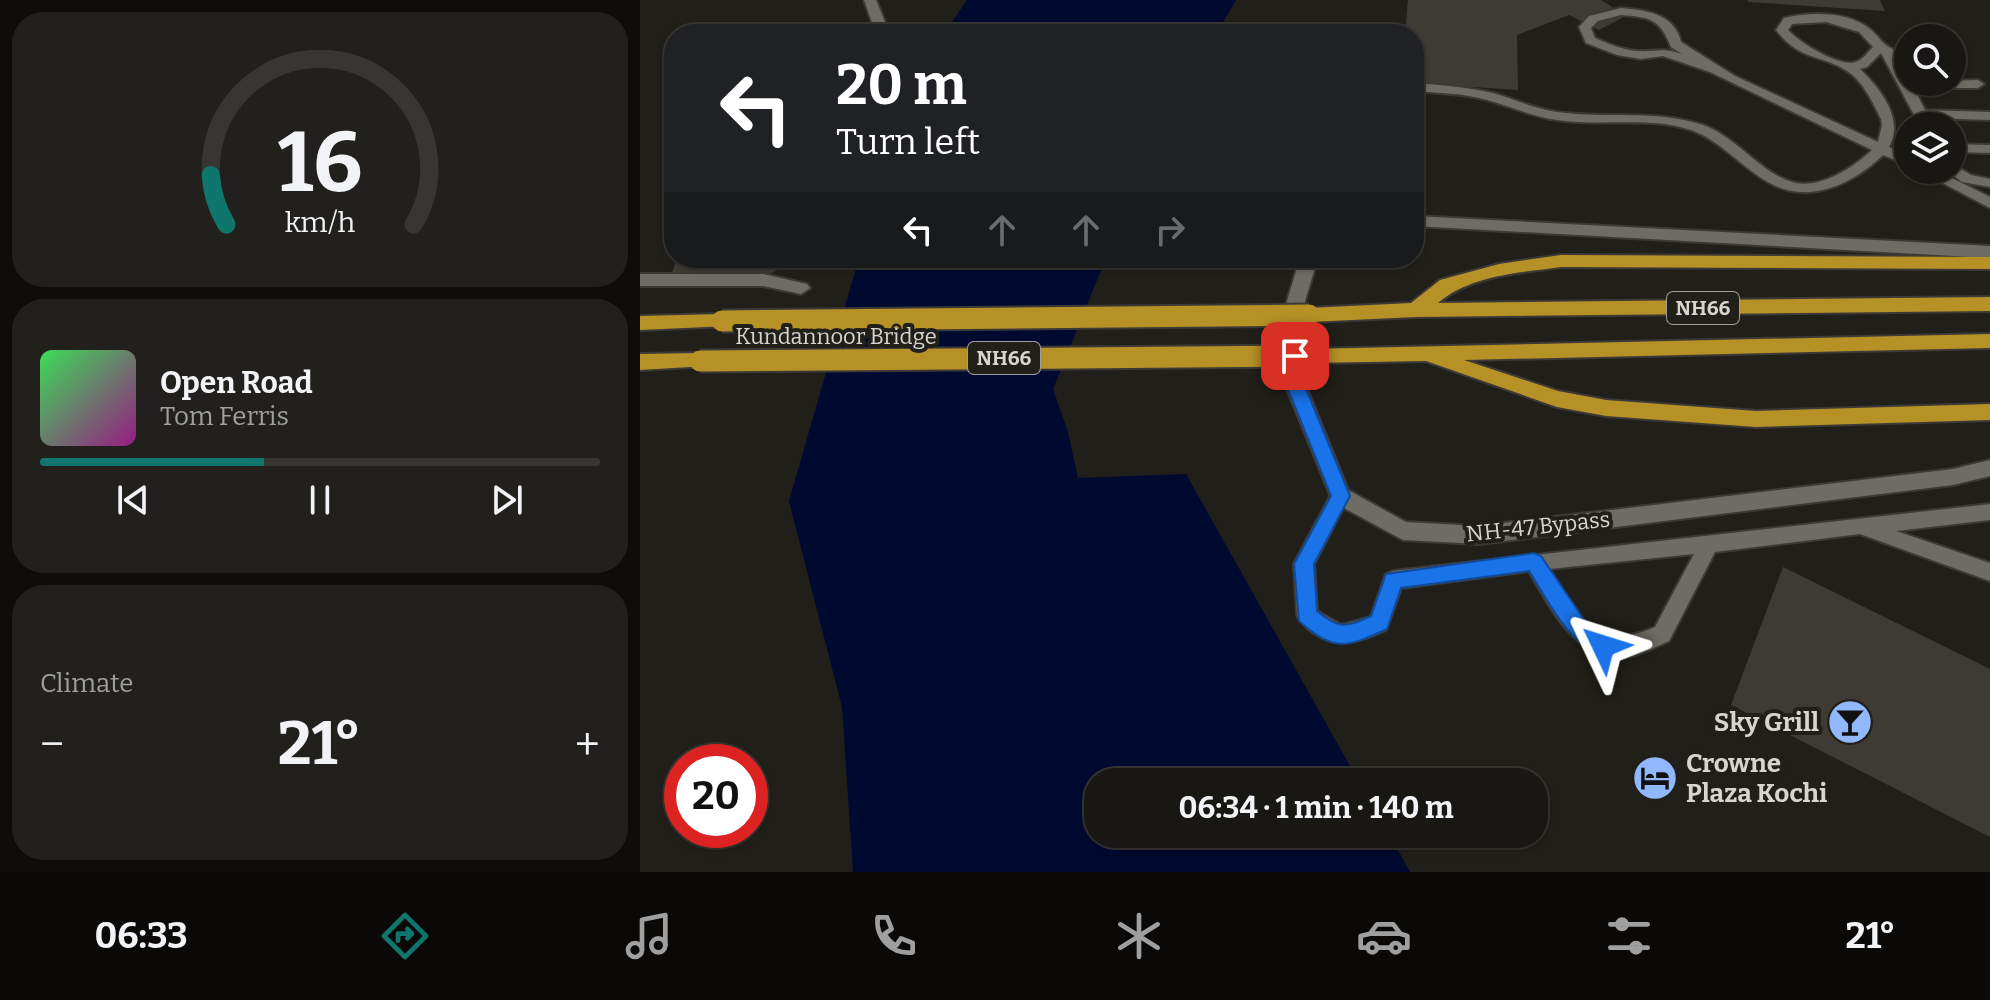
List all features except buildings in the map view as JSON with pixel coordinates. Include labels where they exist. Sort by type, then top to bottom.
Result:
[{"type":"highway","points":[[1416,310],[1447,285],[1499,270],[1561,261],[1990,263]]},
{"type":"highway","name":"NH66","points":[[1416,310],[1990,304]]},
{"type":"highway","name":"Kundannoor Bridge","points":[[640,323],[1309,315],[1416,310]]},
{"type":"highway","name":"NH66","points":[[1420,353],[1990,341]]},
{"type":"highway","points":[[1420,353],[1557,399],[1606,408],[1756,419],[1990,412]]},
{"type":"highway","name":"Kundannoor Bridge","points":[[640,362],[1420,353]]},
{"type":"street","points":[[870,0],[879,24]]},
{"type":"street","points":[[1424,222],[1990,252]]},
{"type":"street","points":[[1306,268],[1296,301],[1295,384],[1340,496]]},
{"type":"street","points":[[640,280],[763,280],[801,288]]},
{"type":"street","name":"NH-47 Bypass","points":[[1340,496],[1403,531],[1479,535],[1953,477],[1990,468]]},
{"type":"lane","points":[[1714,69],[1664,52],[1641,55],[1617,51],[1590,40],[1585,27],[1587,22],[1604,13],[1616,11],[1647,15],[1666,25],[1676,35],[1675,44],[1714,69],[1815,120],[1894,153]]},
{"type":"lane","points":[[1879,48],[1863,64],[1852,67],[1808,55],[1792,43],[1782,30],[1788,21],[1803,18],[1851,22],[1869,33],[1879,48],[1889,52],[1894,62]]},
{"type":"lane","points":[[1424,88],[1462,90],[1554,115],[1682,123],[1726,142],[1770,175],[1795,188],[1815,189],[1833,182],[1883,147],[1889,126],[1879,104],[1852,67]]},
{"type":"lane","points":[[1966,84],[1978,84]]},
{"type":"lane","points":[[1966,117],[1990,116]]},
{"type":"lane","points":[[1966,148],[1990,149]]},
{"type":"lane","points":[[1966,178],[1990,183]]},
{"type":"lane","points":[[1953,184],[1990,203]]},
{"type":"lane","points":[[1340,496],[1304,564],[1307,615],[1328,633],[1351,635],[1379,623],[1393,580],[1990,512]]},
{"type":"lane","points":[[1860,526],[1990,572]]},
{"type":"lane","points":[[1534,562],[1578,628],[1603,646],[1619,649],[1662,634],[1709,544]]},
{"type":"water","points":[[967,0],[1236,0],[1222,24],[951,24]]},
{"type":"water","points":[[856,268],[1102,268],[1053,389],[1068,432],[1078,478],[1186,474],[1351,768],[1084,768],[1084,848],[1397,848],[1410,872],[853,872],[842,707],[789,501]]},
{"type":"place","name":"Sky Grill","points":[[1850,722]]},
{"type":"place","name":"Crowne Plaza Kochi","points":[[1655,778]]},
{"type":"route","points":[[1295,356],[1295,384],[1340,496],[1304,564],[1307,615],[1328,633],[1351,635],[1379,623],[1393,580],[1534,562],[1578,628],[1603,646]]}]
